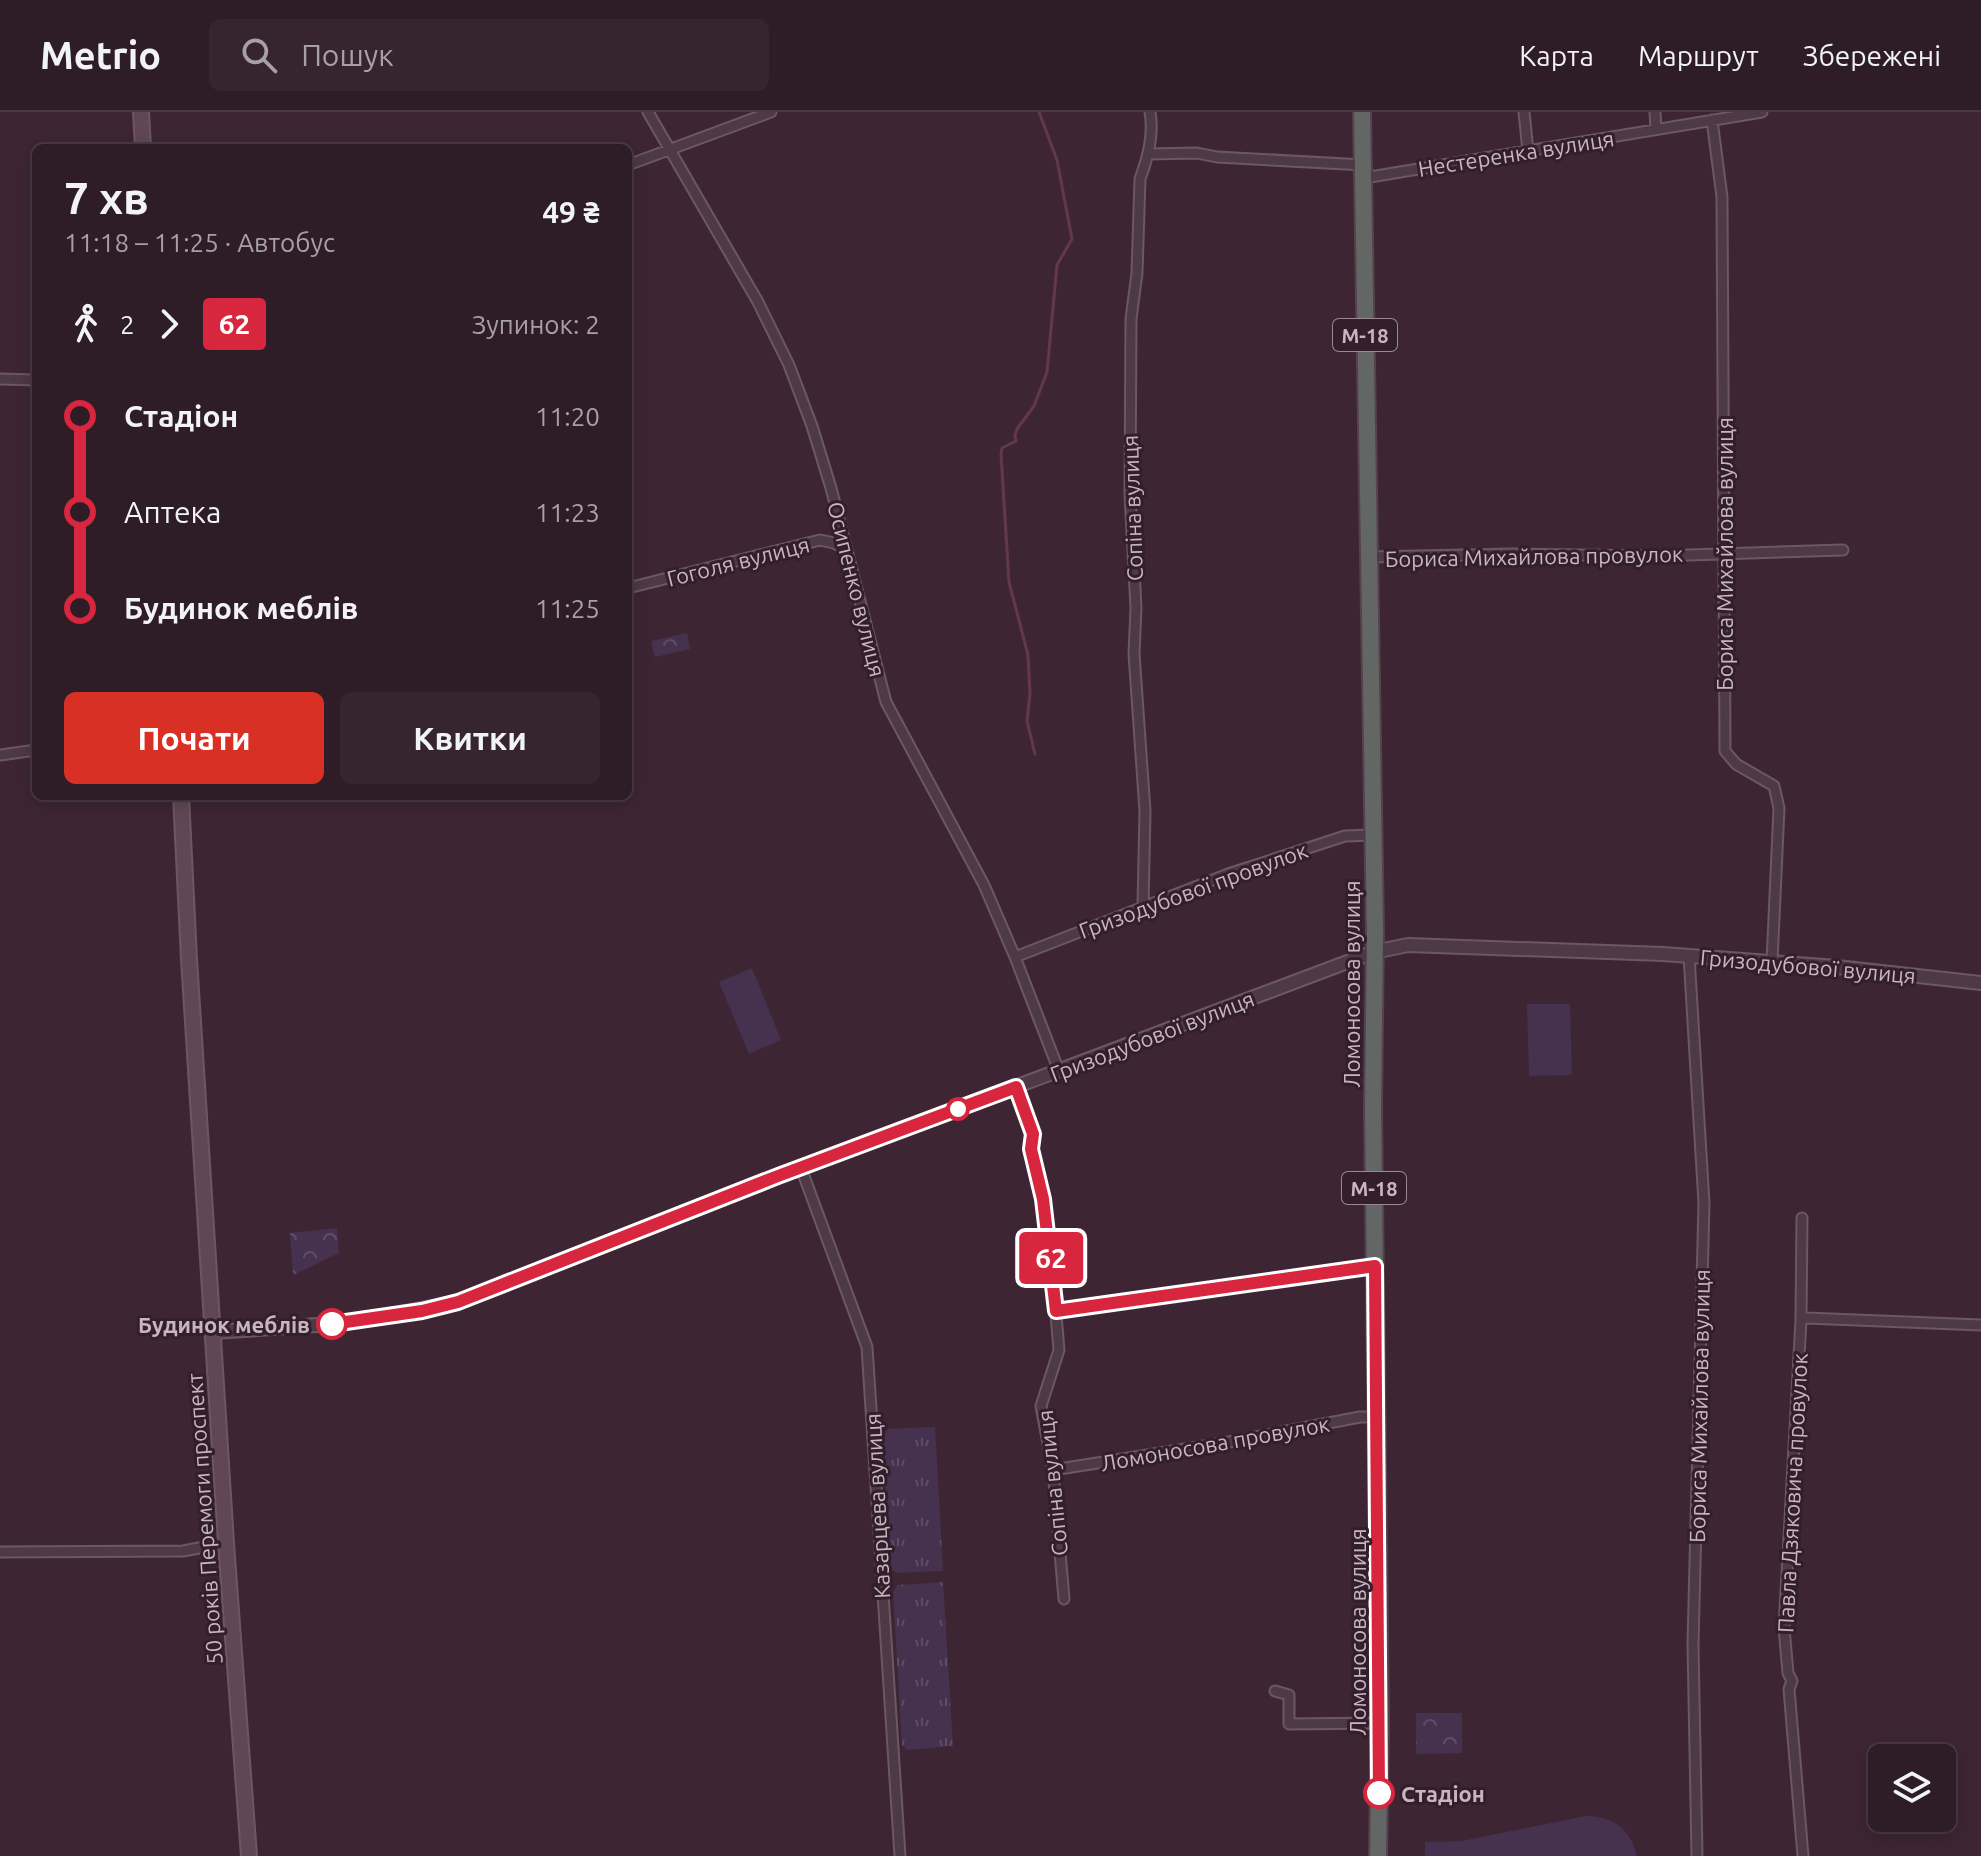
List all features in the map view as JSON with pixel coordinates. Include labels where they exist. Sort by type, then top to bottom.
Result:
[{"type":"highway","name":"Ломоносова вулиця","points":[[1362,112],[1373,835],[1380,1723],[1378,1856]]},
{"type":"main road","points":[[141,112],[143,144]]},
{"type":"main road","name":"50 років Перемоги проспект","points":[[181,800],[226,1543],[249,1856]]},
{"type":"street","name":"Осипенко вулиця","points":[[648,112],[758,302],[789,365],[812,426],[886,702],[963,844],[1015,957],[1059,1071]]},
{"type":"street","points":[[632,164],[771,112]]},
{"type":"street","name":"Сопіна вулиця","points":[[1143,906],[1145,811],[1134,654],[1136,608],[1130,494],[1130,391],[1140,179],[1149,154],[1150,112]]},
{"type":"street","points":[[1524,112],[1528,151]]},
{"type":"street","points":[[1655,112],[1656,129]]},
{"type":"street","name":"Нестеренка вулиця","points":[[1149,154],[1197,153],[1364,171],[1528,151],[1762,112]]},
{"type":"street","name":"Бориса Михайлова вулиця","points":[[1712,120],[1722,197],[1725,751],[1736,764],[1774,786],[1779,808],[1772,962]]},
{"type":"street","points":[[0,379],[32,380]]},
{"type":"street","name":"Гоголя вулиця","points":[[632,587],[820,540],[846,550]]},
{"type":"street","name":"Бориса Михайлова провулок","points":[[1369,557],[1512,554],[1659,556],[1843,550]]},
{"type":"street","points":[[0,755],[32,751]]},
{"type":"street","name":"Гризодубової провулок","points":[[1015,957],[1228,874],[1345,836],[1373,835]]},
{"type":"street","name":"Гризодубової вулиця","points":[[214,1332],[347,1323],[458,1302],[801,1168],[1374,952],[1408,945],[1689,956],[1981,983]]},
{"type":"street","name":"Бориса Михайлова вулиця","points":[[1689,956],[1704,1203],[1693,1644],[1697,1856]]},
{"type":"street","name":"Сопіна вулиця","points":[[1016,1087],[1033,1134],[1031,1149],[1043,1199],[1056,1311],[1059,1350],[1041,1406],[1053,1470],[1064,1599]]},
{"type":"street","name":"Казарцева вулиця","points":[[801,1168],[867,1347],[900,1856]]},
{"type":"street","name":"Павла Дзяковича провулок","points":[[1802,1218],[1801,1320],[1784,1628],[1788,1673],[1792,1681],[1789,1689],[1803,1856]]},
{"type":"street","points":[[1056,1311],[1375,1266]]},
{"type":"street","points":[[1801,1320],[1889,1320],[1981,1325]]},
{"type":"street","name":"Ломоносова провулок","points":[[1053,1470],[1377,1417]]},
{"type":"street","points":[[0,1552],[183,1551],[226,1543]]},
{"type":"street","points":[[1275,1691],[1289,1695],[1289,1724],[1380,1723]]},
{"type":"green space","points":[[687,633],[690,649],[655,657],[651,641]]},
{"type":"green space","points":[[752,968],[781,1040],[749,1054],[719,982]]},
{"type":"green space","points":[[1527,1004],[1570,1004],[1572,1075],[1529,1076]]},
{"type":"green space","points":[[337,1228],[339,1253],[293,1275],[290,1233]]},
{"type":"green space","points":[[935,1427],[943,1571],[896,1573],[891,1569],[882,1437],[888,1429]]},
{"type":"green space","points":[[943,1582],[953,1746],[907,1750],[902,1745],[893,1592],[898,1585]]},
{"type":"green space","points":[[1416,1713],[1462,1713],[1462,1753],[1416,1754]]},
{"type":"green space","points":[[1586,1816],[1605,1819],[1619,1826],[1630,1838],[1637,1856],[1425,1856],[1425,1842],[1462,1841]]},
{"type":"waterway","points":[[1035,754],[1027,721],[1030,694],[1028,655],[1009,582],[1001,454],[1002,448],[1016,441],[1017,429],[1034,406],[1047,372],[1057,265],[1072,239],[1057,160],[1039,112]]},
{"type":"bus line","name":"62","points":[[332,1324],[422,1311],[458,1302],[778,1176],[1016,1087],[1033,1134],[1031,1149],[1043,1199],[1056,1311],[1201,1288],[1375,1266],[1379,1793]]},
{"type":"place","name":"Будинок меблів","points":[[332,1324]]},
{"type":"place","name":"Стадіон","points":[[1379,1793]]}]
